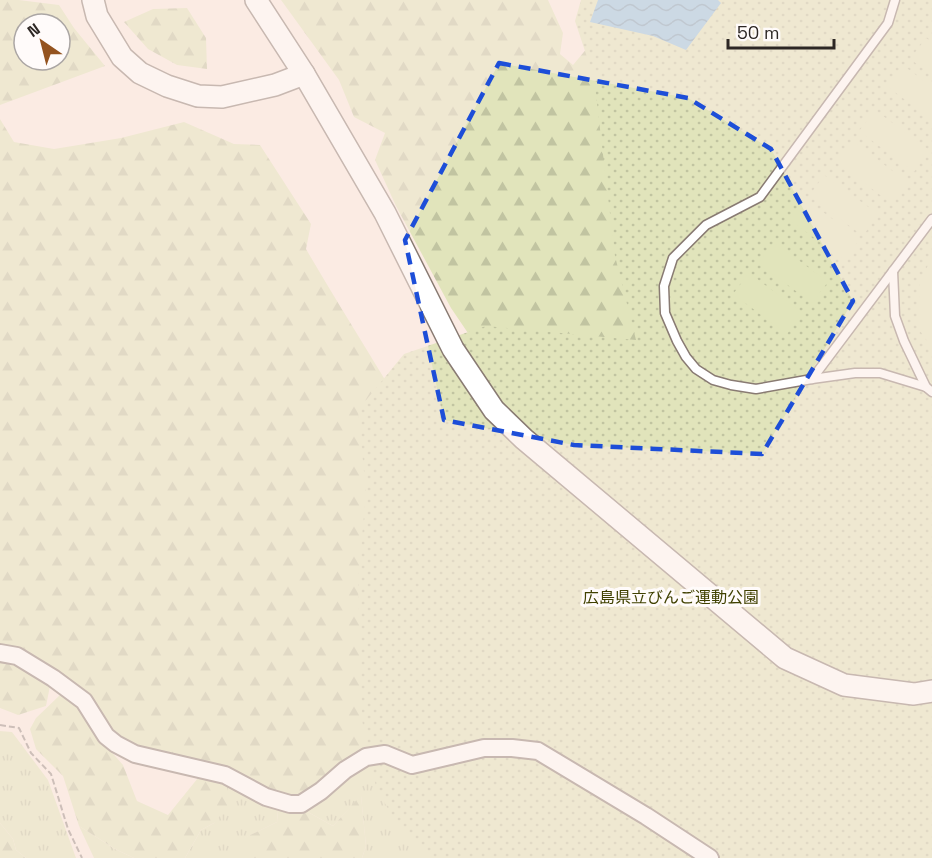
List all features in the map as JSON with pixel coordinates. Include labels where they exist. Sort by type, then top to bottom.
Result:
[{"type":"street","points":[[93,0],[97,16],[122,57],[140,73],[167,86],[198,96],[222,97],[275,85],[304,74]]},
{"type":"street","points":[[256,0],[304,74],[385,213],[453,350],[494,410],[524,439],[785,658],[844,685],[914,694],[932,692]]},
{"type":"street","points":[[0,652],[17,656],[53,678],[84,701],[106,736],[135,754],[225,775],[266,797],[290,804],[301,804],[366,757],[385,754],[412,765],[484,748],[538,751],[646,816],[710,858]]},
{"type":"lane","points":[[895,0],[888,23],[760,198],[706,225],[673,258],[664,286],[665,313],[677,341],[691,363],[713,380],[756,389],[855,373],[880,373],[929,389]]},
{"type":"lane","points":[[812,379],[932,219]]},
{"type":"lane","points":[[893,271],[895,316],[904,341],[929,389]]},
{"type":"path","points":[[0,725],[19,728],[31,753],[51,774],[68,829],[82,858]]},
{"type":"highlighted area","points":[[499,63],[688,98],[771,149],[853,301],[762,454],[574,445],[444,420],[405,240]]},
{"type":"green space","points":[[0,0],[59,5],[64,12],[12,12],[12,72],[72,72],[72,25],[105,66],[0,105]]},
{"type":"green space","points":[[281,0],[548,0],[563,33],[560,54],[573,65],[588,47],[659,359],[491,367],[451,308],[396,206],[375,160],[385,133],[354,117],[339,80]]},
{"type":"green space","name":"広島県立びんご運動公園","points":[[581,0],[932,0],[932,858],[430,858],[397,825],[376,787],[362,720],[358,582],[366,492],[358,410],[404,354],[486,326],[636,340],[615,256],[594,78],[575,21]]},
{"type":"green space","points":[[187,8],[206,38],[207,69],[177,65],[148,49],[124,22],[153,9]]},
{"type":"green space","points":[[926,38],[932,42],[932,75],[910,59]]},
{"type":"green space","points":[[904,66],[932,87],[932,120],[888,87]]},
{"type":"green space","points":[[875,110],[929,150],[914,172],[859,131]]},
{"type":"green space","points":[[0,119],[14,142],[54,149],[121,138],[184,122],[234,144],[260,145],[311,224],[306,249],[387,383],[385,746],[298,797],[291,797],[137,747],[120,738],[20,649],[0,645]]},
{"type":"green space","points":[[853,141],[907,182],[891,203],[837,163]]},
{"type":"green space","points":[[824,175],[878,214],[863,236],[809,196]]},
{"type":"green space","points":[[805,199],[860,239],[844,260],[790,220]]},
{"type":"green space","points":[[774,242],[828,282],[812,303],[758,263]]},
{"type":"green space","points":[[932,256],[932,348],[918,328],[920,283]]},
{"type":"green space","points":[[749,273],[803,313],[787,334],[733,294]]},
{"type":"green space","points":[[0,656],[51,681],[46,706],[18,715],[0,708]]},
{"type":"green space","points":[[61,694],[80,708],[102,741],[123,765],[137,801],[168,815],[202,773],[225,781],[231,803],[214,823],[201,830],[185,858],[134,858],[79,826],[63,776],[36,749],[30,729],[36,718]]},
{"type":"green space","points":[[0,731],[12,732],[48,780],[76,858],[26,858],[16,850],[13,839],[0,823]]},
{"type":"green space","points":[[367,765],[386,766],[699,858],[362,858],[366,846],[361,796],[333,826],[306,811]]},
{"type":"green space","points":[[225,781],[278,810],[277,822],[245,838],[244,858],[185,858],[201,830],[214,823]]},
{"type":"green space","points":[[361,795],[366,846],[362,858],[244,858],[244,838],[277,822],[278,810],[306,811],[333,826]]},
{"type":"green space","points":[[0,823],[13,839],[16,850],[26,858],[0,858]]},
{"type":"green space","points":[[79,826],[115,849],[134,858],[94,858]]},
{"type":"water","points":[[598,0],[718,0],[721,3],[686,50],[653,36],[590,22]]}]
